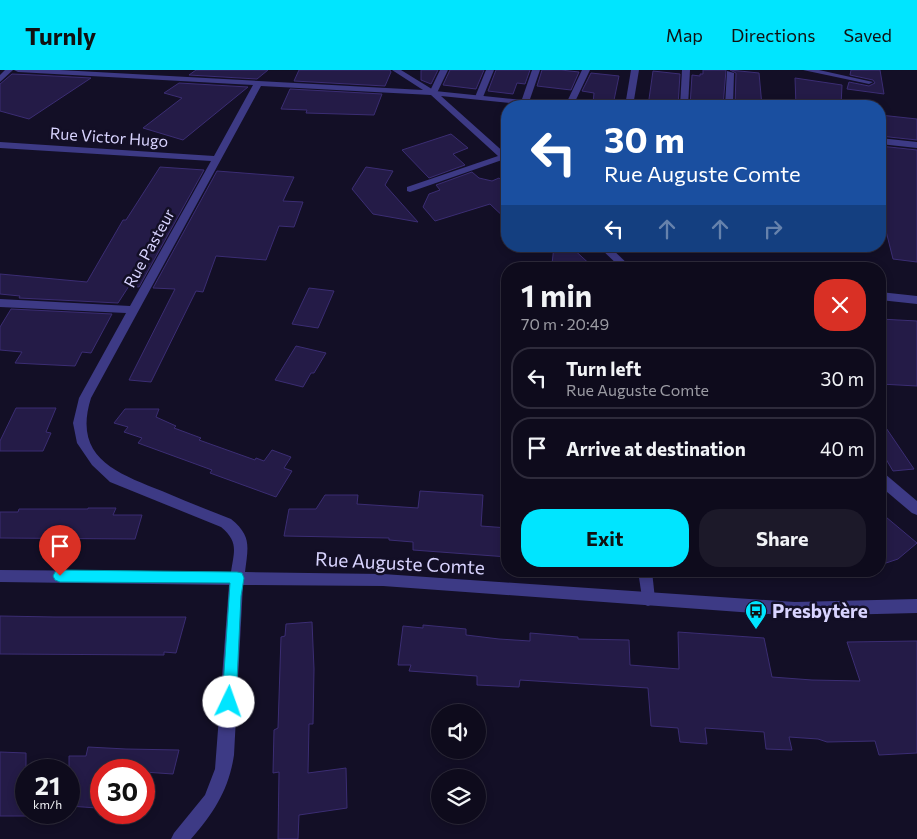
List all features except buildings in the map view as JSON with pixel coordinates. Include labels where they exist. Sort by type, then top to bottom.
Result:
[{"type":"street","points":[[0,80],[9,70]]},
{"type":"street","points":[[18,70],[433,93],[507,100]]},
{"type":"street","points":[[396,70],[433,93],[501,154]]},
{"type":"street","points":[[433,93],[444,70]]},
{"type":"street","points":[[479,97],[490,70]]},
{"type":"street","points":[[526,100],[536,70]]},
{"type":"street","points":[[571,100],[573,94],[583,81],[586,70]]},
{"type":"street","points":[[630,100],[635,70]]},
{"type":"street","points":[[681,70],[686,70],[684,100]]},
{"type":"street","points":[[806,70],[825,72],[869,82]]},
{"type":"street","points":[[729,100],[730,73]]},
{"type":"street","name":"Rue Pasteur","points":[[0,303],[133,310],[258,84]]},
{"type":"street","points":[[886,142],[917,145]]},
{"type":"street","name":"Rue Victor Hugo","points":[[0,145],[216,159]]},
{"type":"street","points":[[410,189],[501,161]]},
{"type":"street","points":[[610,252],[620,262]]},
{"type":"street","points":[[886,297],[917,300]]},
{"type":"street","points":[[133,310],[85,398],[78,421],[80,437],[94,459],[115,478],[216,518],[238,533],[241,549],[234,596],[226,755],[223,774],[221,783],[212,801],[180,839]]},
{"type":"street","points":[[886,483],[917,509]]},
{"type":"street","name":"Rue Auguste Comte","points":[[0,576],[400,581],[803,609],[917,606]]},
{"type":"street","points":[[646,577],[648,599]]},
{"type":"place","name":"Presbytère","points":[[756,630]]},
{"type":"route","points":[[60,576],[237,578],[234,596],[229,702]]}]
